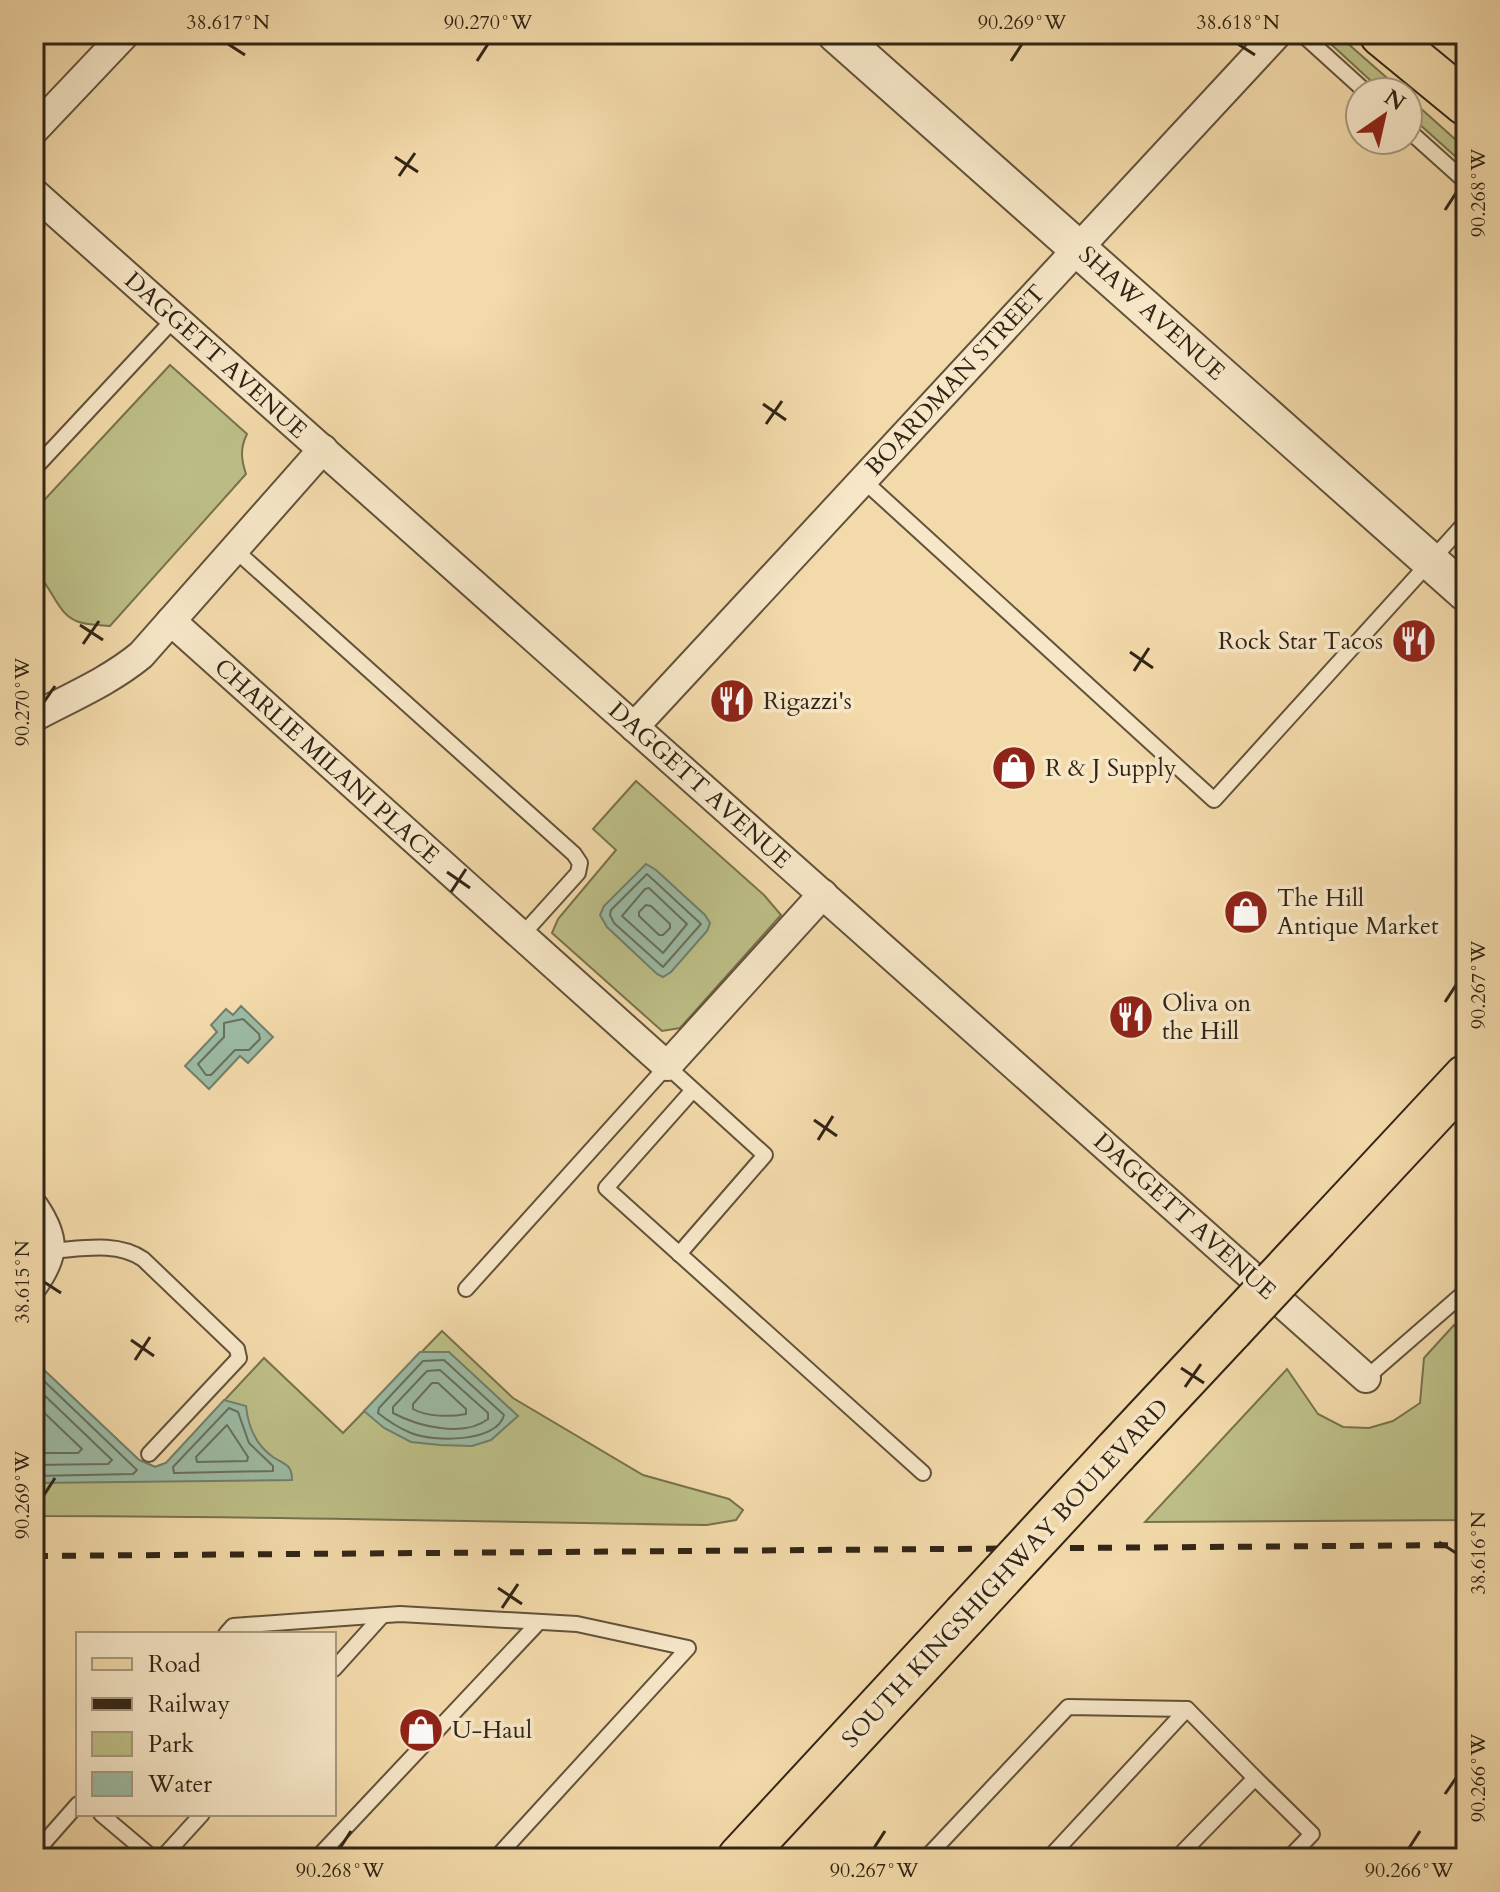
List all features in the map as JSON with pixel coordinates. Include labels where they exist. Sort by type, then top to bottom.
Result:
[{"type":"main road","points":[[1382,34],[1466,103]]},
{"type":"main road","name":"SOUTH KINGSHIGHWAY BOULEVARD","points":[[740,1858],[1466,1077]]},
{"type":"street","points":[[34,130],[125,34]]},
{"type":"street","name":"SHAW AVENUE","points":[[836,34],[1466,593]]},
{"type":"street","name":"BOARDMAN STREET","points":[[634,727],[1277,34]]},
{"type":"street","name":"DAGGETT AVENUE","points":[[34,193],[1366,1378]]},
{"type":"street","points":[[34,717],[120,672],[141,655],[323,449]]},
{"type":"street","name":"CHARLIE MILANI PLACE","points":[[171,621],[667,1066]]},
{"type":"street","points":[[667,1066],[823,894]]},
{"type":"street","points":[[34,1207],[45,1223],[50,1238],[47,1263],[34,1284]]},
{"type":"lane","points":[[1302,34],[1348,76]]},
{"type":"lane","points":[[1424,144],[1466,182]]},
{"type":"lane","points":[[34,469],[175,318]]},
{"type":"lane","points":[[863,480],[1214,800],[1466,522]]},
{"type":"lane","points":[[234,549],[574,854],[580,863],[578,873],[522,935]]},
{"type":"lane","points":[[466,1289],[667,1066],[765,1155],[679,1254]]},
{"type":"lane","points":[[693,1090],[606,1188],[923,1473]]},
{"type":"lane","points":[[50,1251],[119,1248],[132,1252],[237,1349],[239,1358],[149,1454]]},
{"type":"lane","points":[[1366,1378],[1466,1291]]},
{"type":"lane","points":[[228,1632],[233,1626],[400,1614],[577,1624],[688,1648],[496,1858]]},
{"type":"lane","points":[[336,1667],[381,1617]]},
{"type":"lane","points":[[317,1858],[538,1623]]},
{"type":"lane","points":[[926,1858],[1068,1707],[1187,1709],[1312,1834],[1289,1858]]},
{"type":"lane","points":[[1049,1858],[1187,1709]]},
{"type":"lane","points":[[1177,1858],[1255,1778]]},
{"type":"lane","points":[[34,1854],[76,1806]]},
{"type":"lane","points":[[103,1816],[153,1858]]},
{"type":"lane","points":[[162,1858],[200,1816]]},
{"type":"green space","points":[[1320,34],[1337,34],[1385,76],[1366,76]]},
{"type":"green space","points":[[1424,111],[1466,149],[1466,166],[1424,128]]},
{"type":"green space","points":[[170,365],[247,434],[242,454],[246,474],[110,626],[74,620],[34,572],[34,511]]},
{"type":"green space","points":[[636,781],[764,895],[781,915],[680,1028],[662,1031],[552,933],[558,919],[616,850],[593,829]]},
{"type":"green space","points":[[1454,1325],[1466,1336],[1466,1520],[1145,1522],[1287,1369],[1318,1414],[1343,1427],[1369,1428],[1393,1421],[1420,1403],[1424,1358]]},
{"type":"green space","points":[[442,1331],[513,1398],[643,1475],[729,1499],[743,1510],[736,1520],[707,1525],[34,1516],[34,1361],[139,1460],[155,1467],[166,1463],[264,1358],[343,1433]]},
{"type":"water","points":[[646,864],[705,915],[710,923],[707,931],[663,977],[607,927],[600,915],[604,906]]},
{"type":"water","points":[[241,1006],[273,1037],[248,1063],[240,1056],[209,1089],[185,1066],[217,1032],[211,1025],[226,1009],[233,1015]]},
{"type":"water","points":[[420,1352],[449,1352],[518,1416],[491,1440],[472,1446],[411,1442],[384,1428],[364,1411]]},
{"type":"water","points":[[42,1368],[139,1460],[155,1467],[166,1463],[224,1400],[246,1406],[251,1428],[258,1441],[289,1468],[292,1480],[34,1483],[34,1376]]},
{"type":"railway","points":[[34,1556],[1466,1545]]},
{"type":"place","name":"Rock Star Tacos","points":[[1414,641]]},
{"type":"place","name":"Rigazzi's","points":[[732,701]]},
{"type":"place","name":"R & J Supply","points":[[1014,768]]},
{"type":"place","name":"The Hill Antique Market","points":[[1246,912]]},
{"type":"place","name":"Oliva on the Hill","points":[[1131,1017]]},
{"type":"place","name":"U-Haul","points":[[421,1730]]}]
